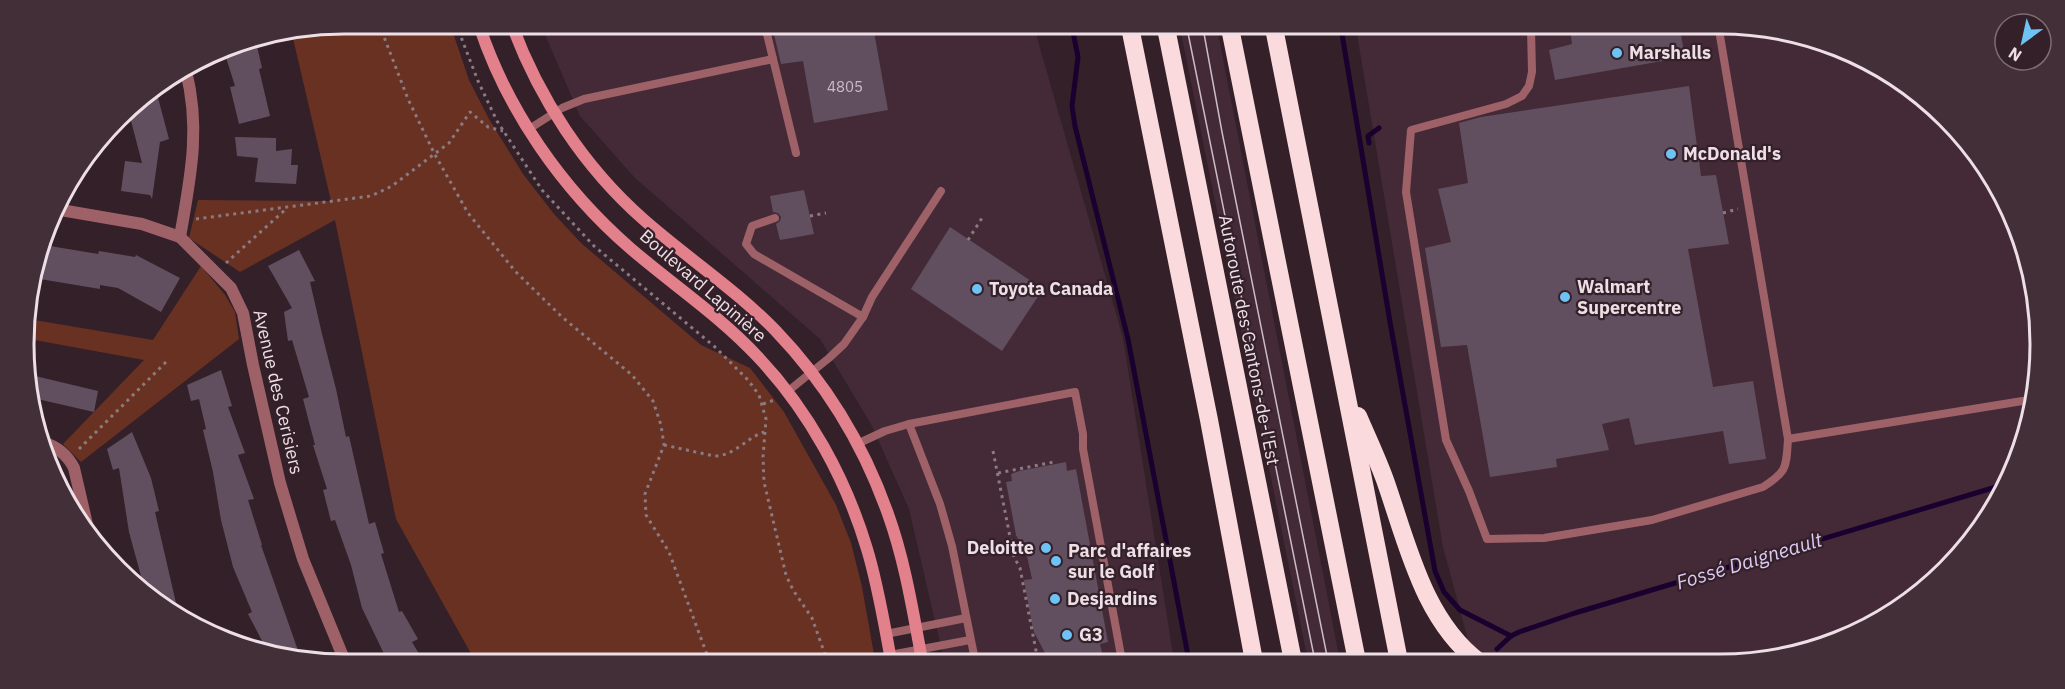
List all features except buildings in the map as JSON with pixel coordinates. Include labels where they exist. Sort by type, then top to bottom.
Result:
[{"type":"highway","points":[[1131,34],[1209,420],[1253,654]]},
{"type":"highway","name":"Autoroute des Cantons-de-l'Est","points":[[1167,34],[1292,654]]},
{"type":"highway","points":[[1231,34],[1355,654]]},
{"type":"highway","points":[[1275,34],[1398,654]]},
{"type":"highway","points":[[1342,376],[1384,479],[1408,551],[1421,580],[1447,627],[1470,654]]},
{"type":"main road","name":"Boulevard Lapinière","points":[[483,34],[500,75],[529,129],[557,171],[605,224],[722,322],[759,358],[783,395],[819,439],[851,502],[868,551],[890,654]]},
{"type":"main road","name":"Boulevard Lapinière","points":[[516,34],[527,61],[555,112],[588,160],[652,227],[776,331],[811,373],[834,406],[857,444],[891,521],[901,557],[921,654]]},
{"type":"street","points":[[180,237],[193,159],[192,95],[188,77]]},
{"type":"street","name":"Avenue des Cerisiers","points":[[64,211],[142,224],[180,237],[231,288],[243,313],[280,483],[303,559],[342,654]]},
{"type":"street","points":[[52,447],[69,458],[74,468],[83,511]]},
{"type":"lane","points":[[767,34],[796,153]]},
{"type":"lane","points":[[1531,34],[1533,72],[1529,86],[1522,96],[1506,104],[1411,130],[1406,192],[1446,440],[1487,539],[1544,538],[1652,520],[1763,487],[1776,479],[1786,468],[1788,439],[1720,34]]},
{"type":"lane","points":[[529,129],[555,112],[584,99],[773,59]]},
{"type":"lane","points":[[783,395],[839,350],[863,316],[872,297],[941,191]]},
{"type":"lane","points":[[775,218],[752,226],[746,244],[750,249],[764,260],[863,316]]},
{"type":"lane","points":[[857,444],[885,431],[909,424],[1075,392],[1083,434],[1083,449],[1121,654]]},
{"type":"lane","points":[[1788,439],[2026,401]]},
{"type":"lane","points":[[909,424],[940,504],[952,546],[974,654]]},
{"type":"lane","points":[[886,634],[966,618]]},
{"type":"lane","points":[[924,654],[970,640]]},
{"type":"path","points":[[383,34],[408,99],[434,153],[468,213],[515,271],[562,317],[632,375],[653,401],[661,425],[664,445],[645,494],[646,515],[669,552],[708,654]]},
{"type":"path","points":[[460,34],[478,81],[503,131],[529,173],[564,215],[601,252],[715,347],[748,380],[759,395],[766,419],[764,482],[786,574],[815,626],[825,654]]},
{"type":"path","points":[[182,221],[371,196],[392,186],[454,137],[470,112],[488,127],[503,131]]},
{"type":"path","points":[[216,272],[288,207]]},
{"type":"path","points":[[810,216],[826,213]]},
{"type":"path","points":[[968,240],[982,218]]},
{"type":"path","points":[[69,458],[169,359]]},
{"type":"path","points":[[763,404],[783,395]]},
{"type":"path","points":[[664,445],[722,456],[734,452],[761,432],[765,432]]},
{"type":"path","points":[[993,451],[1014,557],[1020,568],[1037,654]]},
{"type":"path","points":[[998,473],[1054,462]]},
{"type":"shaded area","points":[[344,34],[453,34],[469,80],[489,119],[523,174],[554,214],[581,243],[701,345],[750,368],[784,412],[836,505],[851,543],[862,587],[874,654],[471,654],[396,519],[335,220],[240,272],[189,238],[198,200],[331,201],[293,39]]},
{"type":"shaded area","points":[[545,34],[1036,34],[1123,338],[1173,654],[943,654],[909,509],[872,426],[820,339],[635,178],[580,116]]},
{"type":"shaded area","points":[[1181,34],[1218,34],[1339,654],[1307,654]]},
{"type":"shaded area","points":[[1357,34],[1720,34],[1781,40],[1839,58],[1858,66],[1893,87],[1940,125],[1978,172],[1999,207],[2007,226],[2025,284],[2030,324],[2030,365],[2025,405],[2007,463],[1999,482],[1978,517],[1940,564],[1893,602],[1858,623],[1839,631],[1801,644],[1761,652],[1741,654],[1472,654],[1443,547]]},
{"type":"shaded area","points":[[201,266],[225,295],[235,312],[239,339],[81,462],[63,444],[144,360],[34,340],[35,320],[153,340]]},
{"type":"waterway","points":[[1073,34],[1078,57],[1072,106],[1075,126],[1128,339],[1188,654]]},
{"type":"waterway","points":[[1342,34],[1390,322],[1435,571],[1444,592],[1460,610],[1511,636]]},
{"type":"waterway","name":"Fossé Daigneault","points":[[1369,143],[1368,136],[1379,128]]},
{"type":"waterway","name":"Fossé Daigneault","points":[[1497,649],[1519,632],[1575,613],[1996,487]]},
{"type":"tram line","points":[[1188,34],[1314,654]]},
{"type":"tram line","points":[[1204,34],[1327,654]]},
{"type":"place","name":"Marshalls","points":[[1617,53]]},
{"type":"place","name":"McDonald's","points":[[1671,154]]},
{"type":"place","name":"Toyota Canada","points":[[977,289]]},
{"type":"place","name":"Walmart Supercentre","points":[[1565,297]]},
{"type":"place","name":"Deloitte","points":[[1046,548]]},
{"type":"place","name":"Parc d'affaires sur le Golf","points":[[1056,561]]},
{"type":"place","name":"Desjardins","points":[[1055,599]]},
{"type":"place","name":"G3","points":[[1067,635]]}]
